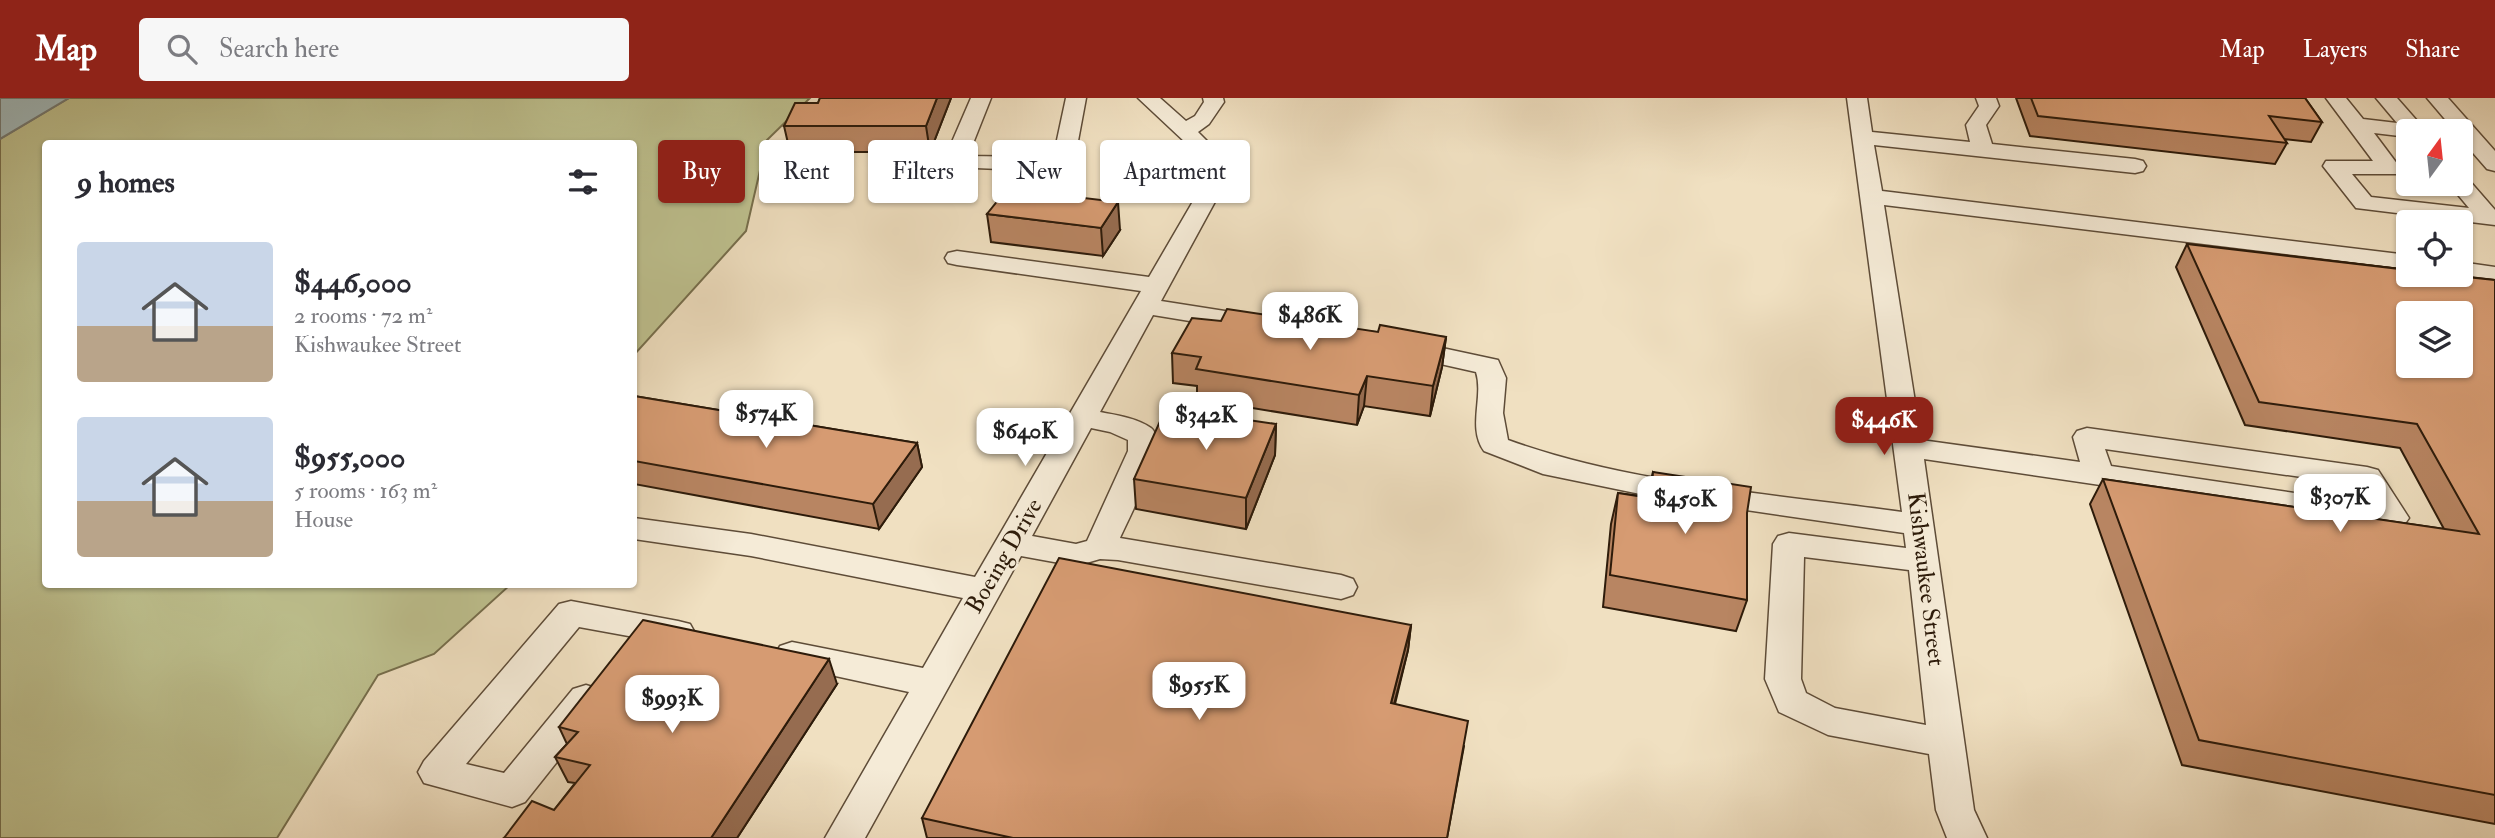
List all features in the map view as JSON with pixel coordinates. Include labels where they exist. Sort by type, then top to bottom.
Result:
[{"type":"street","points":[[981,98],[956,158],[959,162],[1051,164],[1059,161],[1064,157],[1076,98]]},
{"type":"street","name":"Boeing Drive","points":[[845,838],[1206,198],[1196,141],[1148,98]]},
{"type":"street","points":[[1186,131],[1202,120],[1214,102],[1213,98]]},
{"type":"street","name":"Kishwaukee Street","points":[[1857,98],[1924,561],[1958,829]]},
{"type":"street","points":[[1982,149],[1976,125],[1989,106],[1986,98]]},
{"type":"street","points":[[2336,98],[2423,210]]},
{"type":"street","points":[[2386,98],[2404,119]]},
{"type":"street","points":[[2437,98],[2453,119]]},
{"type":"street","points":[[2357,125],[2396,129]]},
{"type":"street","points":[[1863,137],[2135,166]]},
{"type":"street","points":[[2473,144],[2495,164]]},
{"type":"street","points":[[2390,169],[2334,166],[2364,203],[2423,210]]},
{"type":"street","points":[[2472,196],[2492,217]]},
{"type":"street","points":[[1871,197],[2396,261]]},
{"type":"street","points":[[2473,215],[2492,217]]},
{"type":"street","points":[[957,258],[1151,296],[1283,328]]},
{"type":"street","points":[[2473,271],[2495,274]]},
{"type":"street","points":[[1380,344],[1462,358],[1489,366],[1492,378],[1489,413],[1494,445],[1554,467],[1650,486],[1919,525]]},
{"type":"street","points":[[1083,418],[1117,424],[1142,435],[1143,451],[1100,548]]},
{"type":"street","points":[[1908,447],[2393,518],[2367,477],[2087,437],[2098,474]]},
{"type":"street","points":[[637,528],[751,545],[985,591]]},
{"type":"street","points":[[1012,543],[1076,555],[1100,548],[1118,549],[1341,587]]},
{"type":"street","points":[[1924,561],[1789,544],[1783,679],[1792,702],[1828,721],[1946,743]]},
{"type":"street","points":[[644,627],[512,791],[437,772],[572,612],[713,640]]},
{"type":"street","points":[[754,648],[933,683]]},
{"type":"green space","points":[[69,98],[810,98],[767,140],[759,140],[759,175],[746,231],[637,352],[637,140],[42,140],[42,588],[507,588],[434,654],[378,675],[277,838],[0,838],[0,139]]},
{"type":"water","points":[[0,98],[69,98],[0,139]]},
{"type":"building","points":[[820,98],[937,98],[926,126],[784,126],[795,103],[818,103]]},
{"type":"building","points":[[2031,98],[2305,98],[2322,122],[2269,116],[2287,143],[2038,116]]},
{"type":"building","points":[[1086,198],[1100,200],[1100,203],[1117,203],[1101,228],[987,214],[996,203],[1086,203]]},
{"type":"building","points":[[2187,244],[2396,269],[2396,287],[2473,287],[2473,278],[2495,280],[2495,795],[2199,740],[2103,479],[2479,534],[2417,424],[2259,402]]},
{"type":"building","points":[[1227,309],[1378,332],[1380,325],[1446,337],[1433,386],[1367,376],[1359,395],[1196,369],[1201,357],[1172,353],[1192,318],[1221,321]]},
{"type":"building","points":[[637,396],[917,443],[873,504],[637,462]]},
{"type":"building","points":[[1166,408],[1276,424],[1246,498],[1134,479]]},
{"type":"building","points":[[1653,472],[1751,487],[1747,513],[1747,600],[1610,575],[1618,493],[1651,498]]},
{"type":"building","points":[[1059,558],[1411,625],[1391,703],[1468,721],[1447,838],[1013,838],[922,818]]},
{"type":"building","points":[[643,620],[829,659],[711,838],[504,838],[532,801],[554,810],[590,765],[555,757],[578,732],[559,727]]}]
